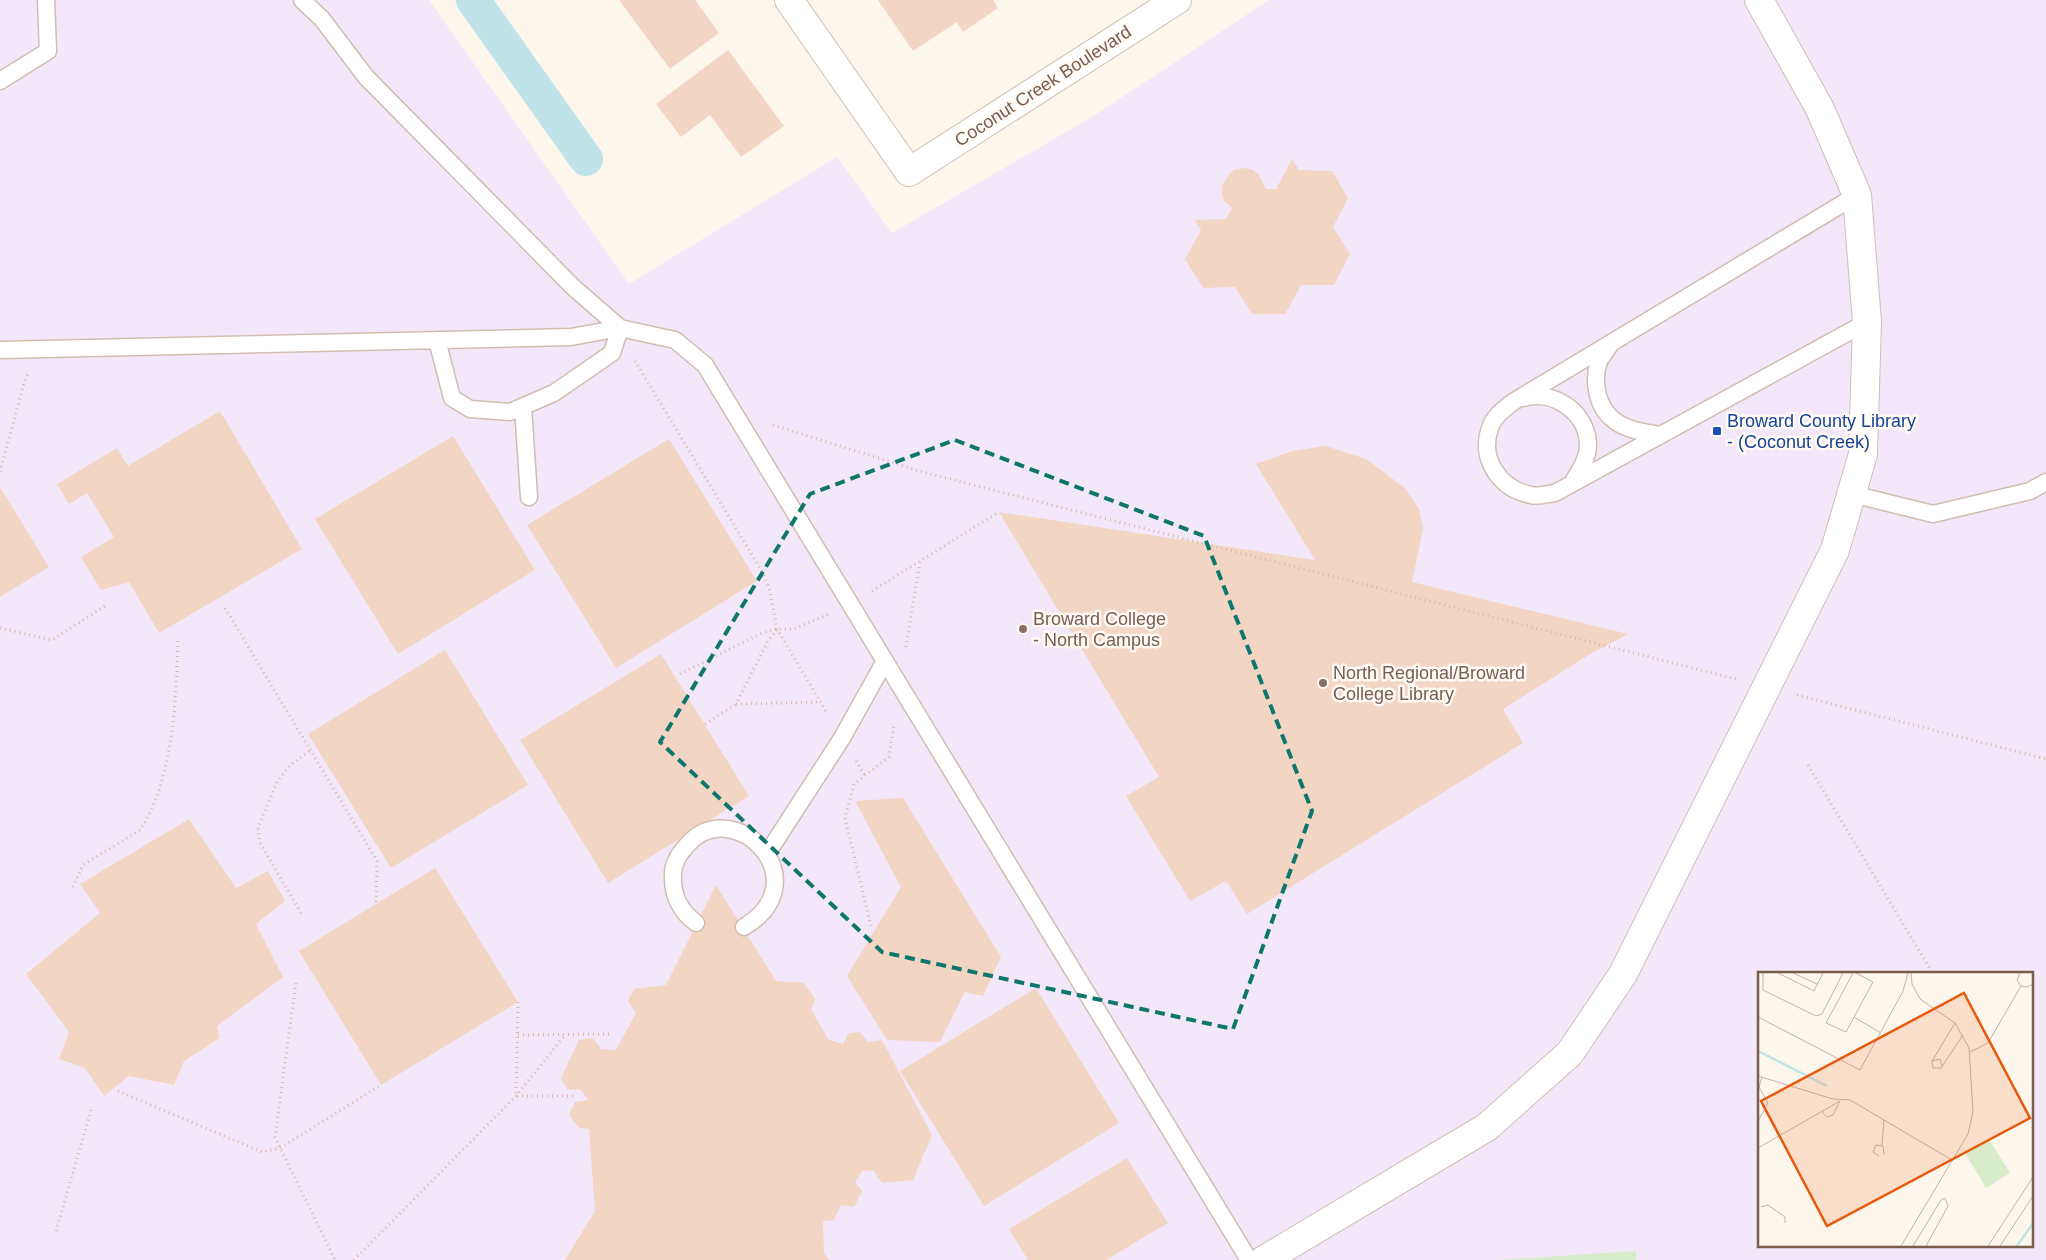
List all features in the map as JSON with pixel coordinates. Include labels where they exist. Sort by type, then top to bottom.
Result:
[{"type":"street","name":"Coconut Creek Boulevard","points":[[789,0],[909,172],[1177,0]]},
{"type":"street","points":[[1264,1260],[1487,1127],[1570,1053],[1623,974],[1835,550],[1862,454],[1867,322],[1857,195],[1820,110],[1759,0]]},
{"type":"lane","points":[[0,81],[48,51],[46,0]]},
{"type":"lane","points":[[302,0],[322,19],[366,78],[573,288],[620,328]]},
{"type":"lane","points":[[1857,195],[1513,402],[1500,412],[1491,426],[1487,443],[1489,460],[1496,475],[1512,489],[1533,496],[1554,493],[1867,322]]},
{"type":"lane","points":[[437,340],[452,398],[470,409],[510,412],[554,393],[612,353],[620,328]]},
{"type":"lane","points":[[0,350],[571,337],[620,328],[675,340],[705,365],[1249,1260]]},
{"type":"lane","points":[[1613,341],[1600,360],[1595,382],[1600,404],[1614,421],[1635,431],[1659,435]]},
{"type":"lane","points":[[1513,402],[1532,396],[1552,398],[1569,407],[1582,422],[1588,443],[1584,464],[1573,482]]},
{"type":"lane","points":[[523,407],[529,497]]},
{"type":"lane","points":[[1852,494],[1933,514],[2030,491],[2046,482]]},
{"type":"lane","points":[[768,854],[842,738],[885,662]]},
{"type":"lane","points":[[696,923],[677,903],[672,887],[673,869],[680,853],[691,840],[706,832],[723,829],[741,832],[756,840],[768,854],[774,869],[775,885],[770,901],[762,915],[744,927]]},
{"type":"path","points":[[0,472],[24,383],[40,349]]},
{"type":"path","points":[[634,359],[763,573],[770,590],[777,629],[865,776]]},
{"type":"path","points":[[734,413],[926,474],[1766,686],[2046,759]]},
{"type":"path","points":[[871,926],[844,818],[854,784],[890,757],[920,561]]},
{"type":"path","points":[[0,628],[52,640],[108,604]]},
{"type":"path","points":[[225,608],[377,861],[376,904]]},
{"type":"path","points":[[736,704],[768,641],[777,629]]},
{"type":"path","points":[[73,887],[82,865],[140,830],[149,812],[164,767],[173,722],[178,639]]},
{"type":"path","points":[[704,724],[736,704],[821,702]]},
{"type":"path","points":[[301,913],[257,835],[258,828],[277,782],[290,765],[311,750]]},
{"type":"path","points":[[1808,765],[1932,972]]},
{"type":"path","points":[[296,983],[275,1137],[335,1260]]},
{"type":"path","points":[[516,1096],[518,1002]]},
{"type":"path","points":[[354,1260],[516,1096],[566,1034]]},
{"type":"path","points":[[518,1035],[610,1034]]},
{"type":"path","points":[[118,1091],[262,1152],[280,1148],[381,1085]]},
{"type":"path","points":[[516,1096],[577,1096]]},
{"type":"path","points":[[56,1231],[92,1107]]},
{"type":"highlighted area","points":[[955,440],[1204,536],[1312,811],[1233,1029],[882,952],[660,742],[810,494]]},
{"type":"shaded area","name":"Broward College - North Campus","points":[[0,0],[429,0],[629,284],[837,157],[892,233],[1092,117],[1269,0],[2046,0],[2046,1260],[0,1260]]},
{"type":"green space","points":[[1636,1251],[1636,1260],[1497,1260]]},
{"type":"building","points":[[619,0],[695,0],[719,33],[670,69]]},
{"type":"building","points":[[878,0],[993,0],[998,8],[963,32],[957,22],[913,51]]},
{"type":"building","points":[[728,50],[784,126],[741,157],[710,115],[681,137],[656,104]]},
{"type":"building","points":[[1292,159],[1299,170],[1332,171],[1348,198],[1333,227],[1350,254],[1334,285],[1301,285],[1285,314],[1252,314],[1235,287],[1203,288],[1185,259],[1201,230],[1195,220],[1226,219],[1232,208],[1224,201],[1222,186],[1230,173],[1235,169],[1245,168],[1253,170],[1259,175],[1266,189],[1276,189]]},
{"type":"building","points":[[220,411],[302,549],[159,633],[129,582],[101,590],[81,557],[114,537],[87,493],[69,504],[57,484],[117,448],[128,466]]},
{"type":"building","points":[[453,436],[535,570],[398,654],[315,519]]},
{"type":"building","points":[[669,439],[757,581],[616,668],[527,525]]},
{"type":"building","name":"North Regional/Broward College Library","points":[[1326,446],[1366,459],[1405,488],[1419,509],[1423,529],[1412,582],[1628,634],[1587,656],[1503,709],[1523,743],[1247,914],[1226,881],[1190,901],[1126,796],[1159,777],[999,512],[1315,560],[1256,464],[1292,451]]},
{"type":"building","points":[[0,487],[49,567],[0,597]]},
{"type":"building","points":[[445,650],[528,785],[391,868],[308,734]]},
{"type":"building","points":[[661,654],[749,796],[608,883],[520,740]]},
{"type":"building","points":[[903,798],[1001,957],[983,996],[965,992],[940,1042],[887,1040],[847,976],[901,887],[855,801]]},
{"type":"building","points":[[189,819],[236,888],[268,871],[285,901],[256,924],[283,977],[217,1026],[220,1038],[184,1061],[174,1085],[129,1076],[104,1096],[85,1068],[59,1059],[69,1032],[26,974],[100,913],[80,884]]},
{"type":"building","points":[[435,868],[518,1002],[381,1085],[299,951]]},
{"type":"building","points":[[716,885],[776,981],[804,983],[815,999],[811,1010],[829,1040],[843,1044],[849,1033],[860,1032],[868,1042],[882,1040],[932,1135],[913,1180],[882,1183],[873,1170],[862,1171],[855,1182],[862,1191],[854,1207],[841,1205],[834,1220],[823,1221],[824,1253],[829,1260],[565,1260],[595,1211],[589,1129],[579,1128],[569,1115],[575,1102],[588,1100],[581,1090],[567,1089],[561,1078],[579,1040],[593,1038],[601,1049],[616,1050],[636,1013],[628,1001],[634,989],[666,985]]},
{"type":"building","points":[[1036,988],[1119,1123],[984,1206],[900,1071]]},
{"type":"building","points":[[1127,1158],[1168,1223],[1106,1260],[1028,1260],[1009,1229]]},
{"type":"waterway","points":[[473,0],[586,159]]},
{"type":"place","name":"Broward County Library - (Coconut Creek)","points":[[1717,431]]},
{"type":"place","name":"Broward College - North Campus","points":[[1023,629]]},
{"type":"place","name":"North Regional/Broward College Library","points":[[1323,683]]}]
